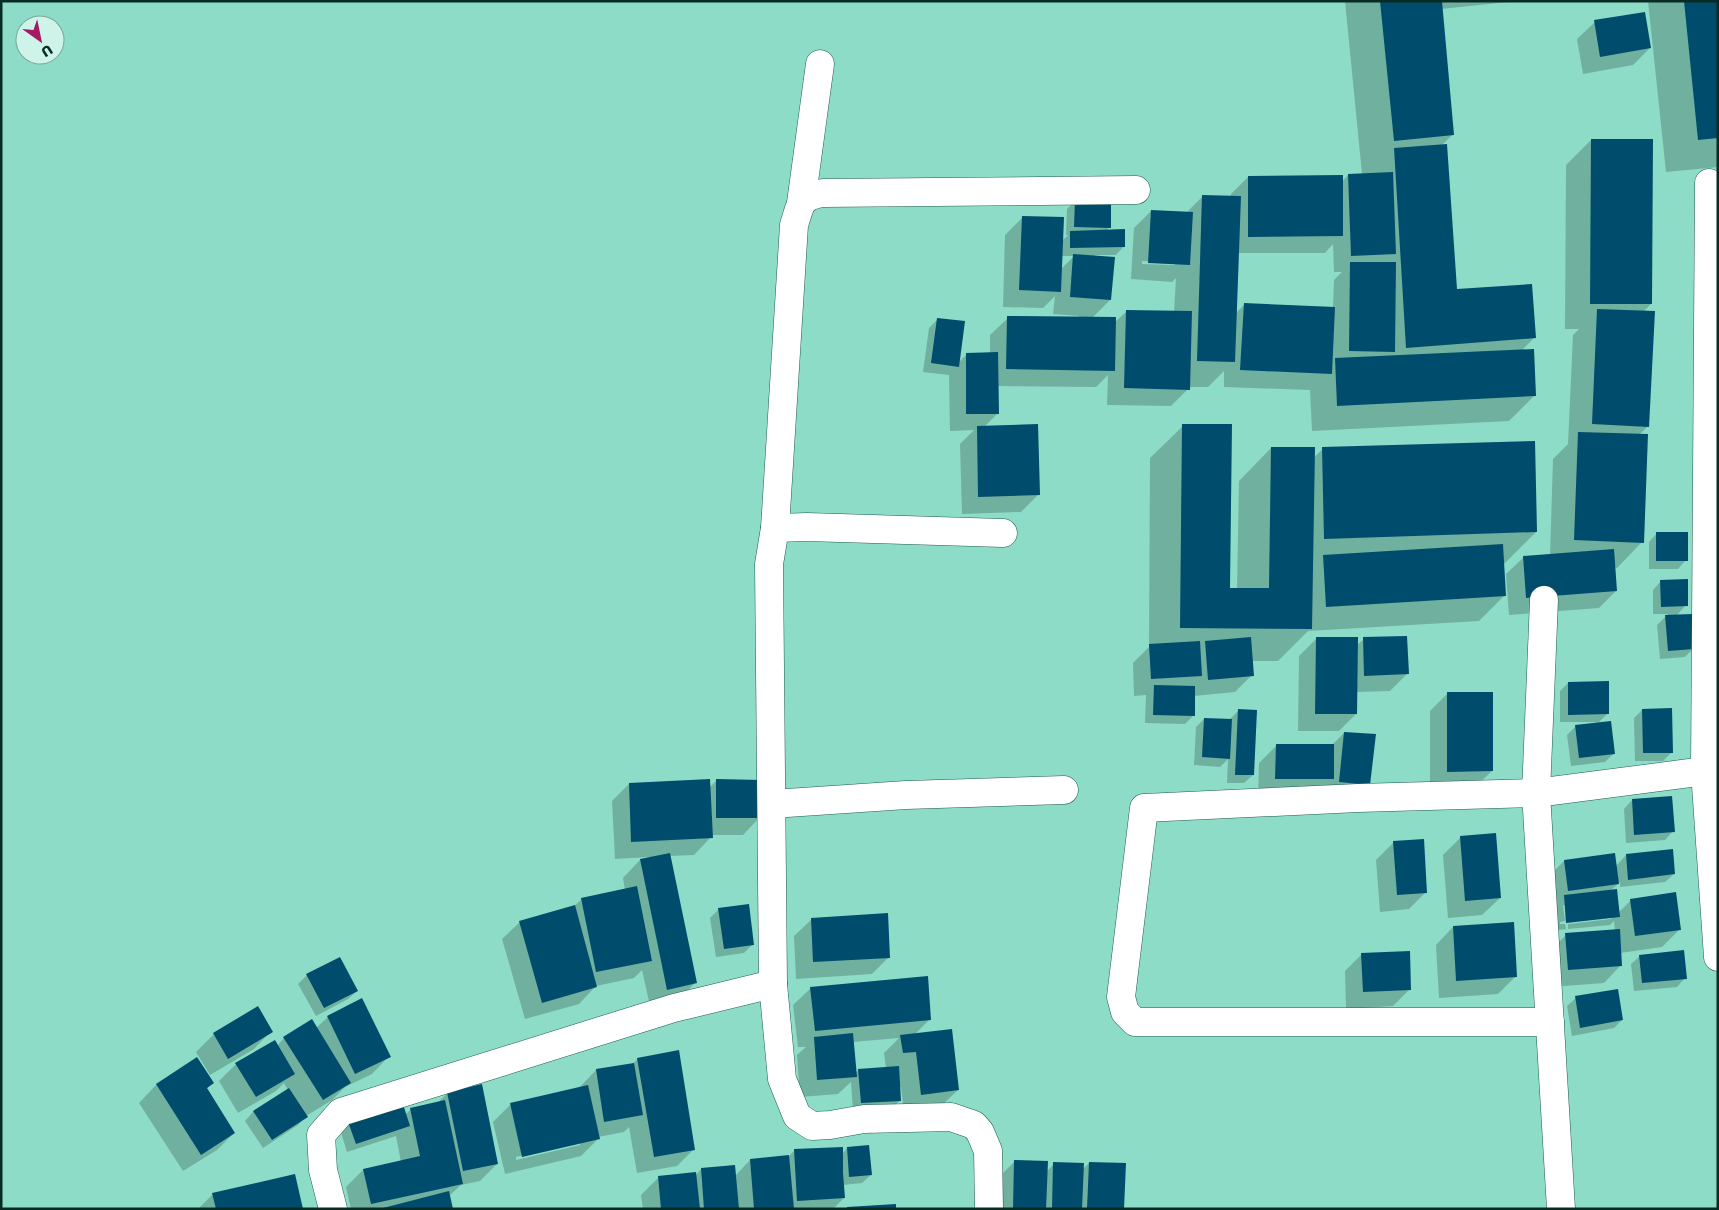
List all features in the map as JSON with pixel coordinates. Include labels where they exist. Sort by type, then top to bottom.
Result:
[{"type":"street","points":[[820,64],[801,203],[794,225],[775,528],[769,564],[773,984],[782,1079],[797,1116],[812,1126],[864,1119],[951,1117],[974,1125],[980,1132],[988,1151],[989,1209]]},
{"type":"street","points":[[1709,183],[1711,772],[1718,957]]},
{"type":"street","points":[[801,203],[810,195],[823,193],[1136,190]]},
{"type":"street","points":[[775,528],[807,527],[1003,533]]},
{"type":"street","points":[[1544,600],[1536,793],[1561,1209]]},
{"type":"street","points":[[1550,1022],[1135,1022],[1126,1012],[1121,997],[1144,808],[1358,798],[1536,793],[1711,772]]},
{"type":"street","points":[[772,804],[906,795],[1064,790]]},
{"type":"street","points":[[333,1209],[323,1170],[321,1135],[341,1112],[674,1008],[773,984]]},
{"type":"building","points":[[1380,1],[1442,1],[1454,135],[1394,141]]},
{"type":"building","points":[[1684,1],[1718,1],[1718,138],[1698,140]]},
{"type":"building","points":[[1645,12],[1651,48],[1600,57],[1594,20]]},
{"type":"building","points":[[1591,139],[1653,139],[1652,304],[1590,304]]},
{"type":"building","points":[[1447,144],[1457,289],[1532,284],[1536,338],[1406,348],[1394,148]]},
{"type":"building","points":[[1393,172],[1396,254],[1351,256],[1348,174]]},
{"type":"building","points":[[1343,175],[1343,236],[1248,237],[1248,176]]},
{"type":"building","points":[[1202,195],[1241,196],[1235,362],[1197,361]]},
{"type":"building","points":[[1075,199],[1111,200],[1111,228],[1074,227]]},
{"type":"building","points":[[1151,210],[1193,212],[1190,265],[1148,263]]},
{"type":"building","points":[[1022,216],[1064,217],[1061,292],[1019,290]]},
{"type":"building","points":[[1125,229],[1125,247],[1070,248],[1070,231]]},
{"type":"building","points":[[1073,254],[1115,257],[1111,300],[1070,297]]},
{"type":"building","points":[[1350,262],[1396,262],[1395,352],[1349,351]]},
{"type":"building","points":[[1244,303],[1335,307],[1332,374],[1240,370]]},
{"type":"building","points":[[1597,309],[1655,311],[1649,427],[1592,424]]},
{"type":"building","points":[[1126,310],[1192,311],[1190,390],[1124,388]]},
{"type":"building","points":[[1007,316],[1116,317],[1115,371],[1006,369]]},
{"type":"building","points":[[937,318],[965,321],[959,367],[931,363]]},
{"type":"building","points":[[1534,349],[1536,396],[1337,406],[1335,358]]},
{"type":"building","points":[[998,352],[999,414],[966,414],[966,353]]},
{"type":"building","points":[[1038,424],[1040,495],[978,497],[977,426]]},
{"type":"building","points":[[1182,424],[1232,424],[1230,588],[1269,588],[1271,447],[1315,447],[1312,629],[1180,628]]},
{"type":"building","points":[[1578,432],[1648,434],[1644,543],[1574,540]]},
{"type":"building","points":[[1535,441],[1537,532],[1324,539],[1322,447]]},
{"type":"building","points":[[1656,532],[1688,532],[1688,561],[1656,561]]},
{"type":"building","points":[[1503,544],[1506,596],[1326,607],[1323,555]]},
{"type":"building","points":[[1614,549],[1617,591],[1526,598],[1523,556]]},
{"type":"building","points":[[1688,579],[1688,606],[1661,607],[1660,580]]},
{"type":"building","points":[[1692,614],[1694,649],[1668,651],[1665,615]]},
{"type":"building","points":[[1407,636],[1409,674],[1364,676],[1363,637]]},
{"type":"building","points":[[1251,637],[1254,676],[1208,680],[1205,641]]},
{"type":"building","points":[[1316,637],[1358,637],[1357,714],[1315,714]]},
{"type":"building","points":[[1200,641],[1202,676],[1151,679],[1149,644]]},
{"type":"building","points":[[1609,681],[1609,714],[1568,715],[1568,682]]},
{"type":"building","points":[[1154,685],[1195,686],[1195,716],[1153,715]]},
{"type":"building","points":[[1447,692],[1493,692],[1493,771],[1447,772]]},
{"type":"building","points":[[1672,708],[1673,753],[1643,753],[1642,709]]},
{"type":"building","points":[[1238,709],[1257,710],[1254,775],[1235,775]]},
{"type":"building","points":[[1204,718],[1232,719],[1230,759],[1202,757]]},
{"type":"building","points":[[1611,721],[1615,754],[1579,758],[1575,725]]},
{"type":"building","points":[[1344,732],[1376,734],[1370,785],[1339,782]]},
{"type":"building","points":[[1276,744],[1334,744],[1334,779],[1275,779]]},
{"type":"building","points":[[710,779],[713,838],[631,842],[629,783]]},
{"type":"building","points":[[716,779],[762,780],[762,818],[716,818]]},
{"type":"building","points":[[1672,796],[1675,832],[1634,835],[1632,799]]},
{"type":"building","points":[[1496,833],[1501,898],[1465,901],[1460,836]]},
{"type":"building","points":[[1424,839],[1427,893],[1397,895],[1393,841]]},
{"type":"building","points":[[1673,849],[1675,874],[1628,880],[1626,854]]},
{"type":"building","points":[[670,853],[697,983],[667,990],[640,859]]},
{"type":"building","points":[[1615,853],[1619,884],[1568,891],[1564,860]]},
{"type":"building","points":[[637,886],[652,961],[596,972],[581,898]]},
{"type":"building","points":[[1617,889],[1620,917],[1566,923],[1564,895]]},
{"type":"building","points":[[1676,892],[1681,930],[1635,936],[1630,899]]},
{"type":"building","points":[[749,904],[754,945],[724,949],[718,908]]},
{"type":"building","points":[[575,905],[597,987],[542,1003],[519,921]]},
{"type":"building","points":[[888,913],[890,958],[813,962],[811,918]]},
{"type":"building","points":[[1514,922],[1517,977],[1456,981],[1453,926]]},
{"type":"building","points":[[1620,929],[1622,966],[1568,970],[1565,933]]},
{"type":"building","points":[[1684,950],[1687,979],[1642,983],[1639,955]]},
{"type":"building","points":[[1410,951],[1411,990],[1363,992],[1361,953]]},
{"type":"building","points":[[340,957],[358,991],[324,1008],[306,974]]},
{"type":"building","points":[[928,976],[931,1020],[815,1031],[810,987]]},
{"type":"building","points":[[1618,989],[1623,1020],[1580,1028],[1575,996]]},
{"type":"building","points":[[362,998],[391,1057],[355,1074],[327,1016]]},
{"type":"building","points":[[258,1006],[273,1032],[228,1059],[213,1033]]},
{"type":"building","points":[[312,1019],[351,1083],[323,1100],[283,1037]]},
{"type":"building","points":[[952,1029],[959,1090],[921,1095],[916,1052],[903,1053],[900,1035]]},
{"type":"building","points":[[853,1033],[857,1077],[817,1080],[814,1037]]},
{"type":"building","points":[[275,1040],[295,1074],[256,1097],[235,1063]]},
{"type":"building","points":[[679,1050],[695,1150],[654,1157],[637,1058]]},
{"type":"building","points":[[197,1057],[214,1083],[207,1088],[235,1133],[201,1155],[156,1084]]},
{"type":"building","points":[[634,1063],[643,1115],[604,1122],[596,1069]]},
{"type":"building","points":[[899,1066],[901,1101],[861,1103],[858,1069]]},
{"type":"building","points":[[482,1084],[498,1164],[463,1171],[447,1092]]},
{"type":"building","points":[[588,1085],[600,1139],[522,1157],[510,1103]]},
{"type":"building","points":[[289,1088],[308,1117],[272,1140],[253,1111]]},
{"type":"building","points":[[445,1100],[463,1184],[371,1204],[363,1169],[420,1156],[410,1108]]},
{"type":"building","points":[[402,1101],[410,1126],[356,1144],[347,1119]]},
{"type":"building","points":[[869,1145],[872,1175],[849,1177],[847,1147]]},
{"type":"building","points":[[843,1147],[845,1198],[797,1201],[794,1149]]},
{"type":"building","points":[[789,1155],[794,1209],[754,1209],[750,1159]]},
{"type":"building","points":[[1014,1160],[1048,1161],[1046,1209],[1013,1209]]},
{"type":"building","points":[[1053,1162],[1084,1163],[1082,1209],[1052,1209]]},
{"type":"building","points":[[1089,1162],[1126,1163],[1124,1209],[1087,1209]]},
{"type":"building","points":[[735,1165],[739,1209],[704,1209],[701,1168]]},
{"type":"building","points":[[696,1172],[700,1209],[661,1209],[658,1176]]},
{"type":"building","points":[[295,1174],[303,1209],[216,1209],[212,1193]]},
{"type":"building","points":[[449,1191],[453,1209],[383,1209],[383,1208]]},
{"type":"building","points":[[896,1204],[896,1209],[847,1209],[847,1207]]}]
